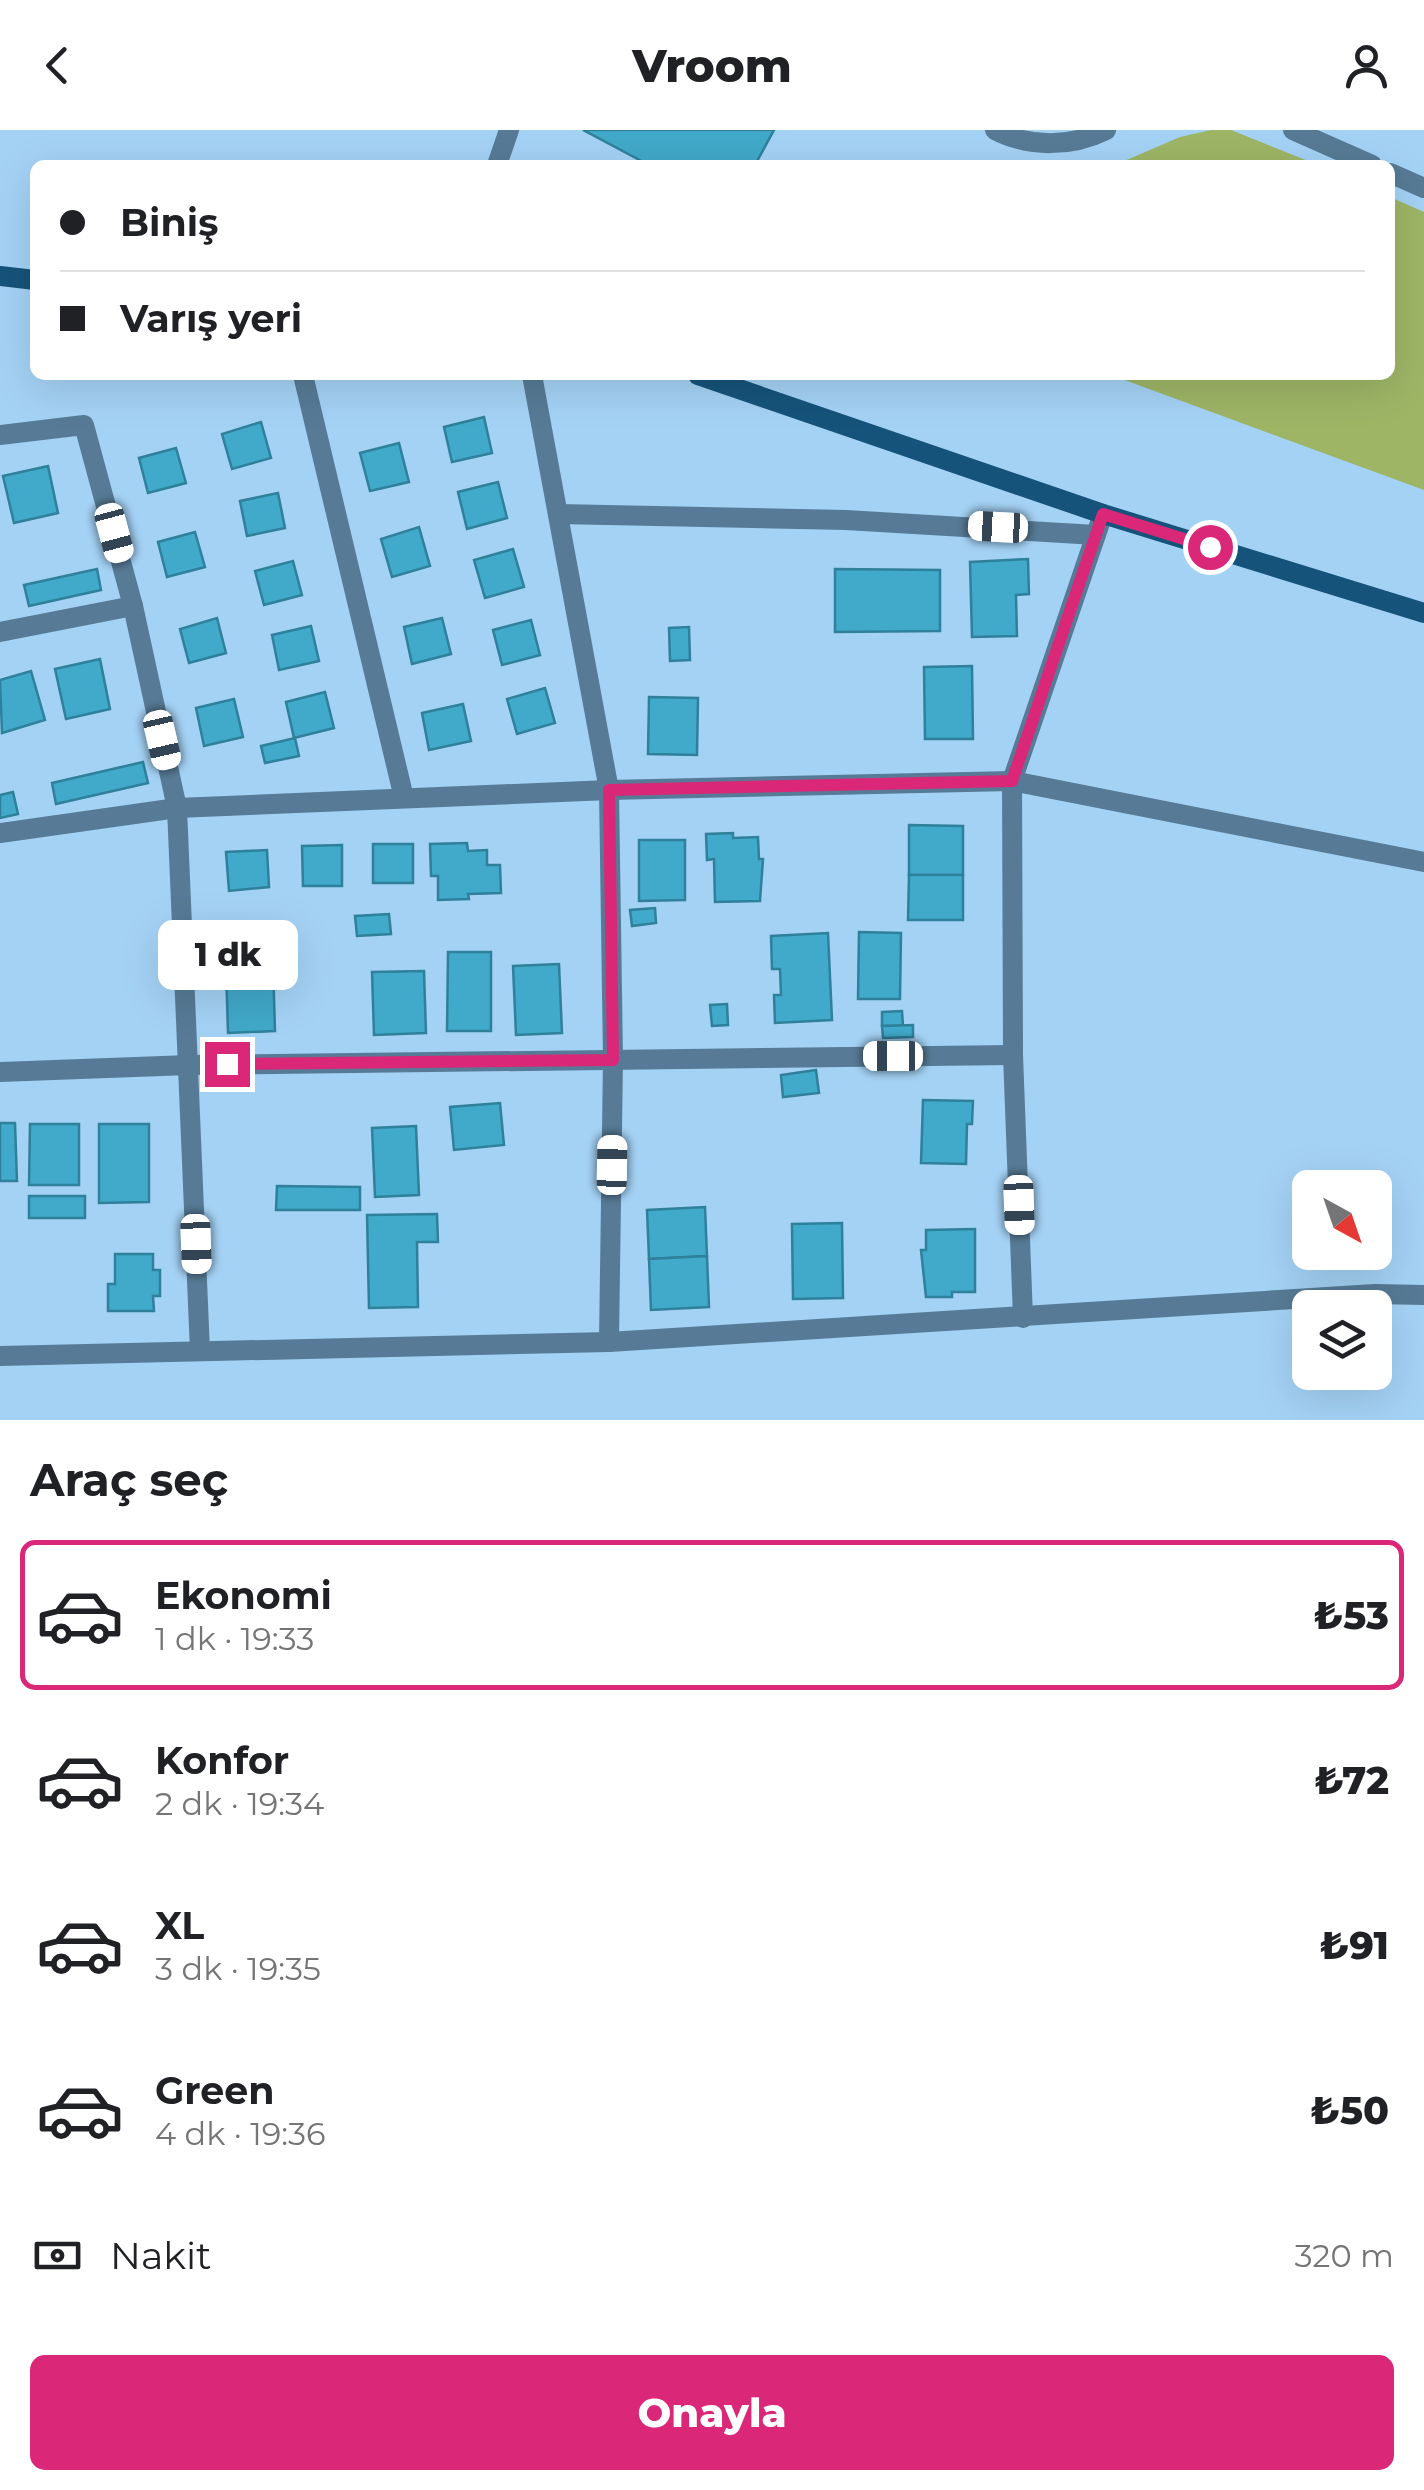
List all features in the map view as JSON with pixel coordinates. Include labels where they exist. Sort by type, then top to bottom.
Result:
[{"type":"main road","points":[[0,276],[30,279]]},
{"type":"main road","points":[[713,380],[1103,514],[1424,613]]},
{"type":"street","points":[[499,160],[508,130]]},
{"type":"street","points":[[996,130],[1008,137],[1045,143],[1081,140],[1106,130]]},
{"type":"street","points":[[1293,130],[1361,160]]},
{"type":"street","points":[[1395,175],[1424,188]]},
{"type":"street","points":[[304,380],[404,798]]},
{"type":"street","points":[[533,380],[609,790],[613,1060],[609,1342]]},
{"type":"street","points":[[0,435],[84,425],[133,606],[178,808],[200,1351]]},
{"type":"street","points":[[558,514],[846,520],[1096,535]]},
{"type":"street","points":[[1023,1318],[1013,1055],[1012,781],[1103,514]]},
{"type":"street","points":[[0,632],[133,606]]},
{"type":"street","points":[[0,833],[178,808],[609,790],[1012,781],[1424,862]]},
{"type":"street","points":[[0,1072],[188,1064],[1013,1055]]},
{"type":"street","points":[[0,1356],[609,1342],[1375,1294],[1424,1295]]},
{"type":"green space","points":[[1231,130],[1306,160],[1127,160],[1180,137]]},
{"type":"green space","points":[[1395,199],[1424,212],[1424,490],[1125,380],[1395,380]]},
{"type":"building","points":[[583,130],[774,130],[758,160],[640,160]]},
{"type":"building","points":[[484,417],[492,453],[452,462],[444,427]]},
{"type":"building","points":[[261,422],[271,458],[232,469],[222,434]]},
{"type":"building","points":[[399,443],[409,482],[370,491],[360,453]]},
{"type":"building","points":[[176,448],[186,483],[148,493],[139,458]]},
{"type":"building","points":[[48,466],[58,513],[14,523],[3,476]]},
{"type":"building","points":[[498,482],[507,518],[467,529],[458,492]]},
{"type":"building","points":[[278,493],[285,528],[247,536],[240,501]]},
{"type":"building","points":[[419,527],[430,566],[392,577],[381,539]]},
{"type":"building","points":[[195,532],[205,567],[167,577],[158,542]]},
{"type":"building","points":[[513,549],[524,587],[485,598],[474,560]]},
{"type":"building","points":[[1028,559],[1029,594],[1016,595],[1017,636],[972,637],[970,562]]},
{"type":"building","points":[[293,561],[302,595],[264,605],[255,571]]},
{"type":"building","points":[[97,569],[101,590],[29,606],[24,585]]},
{"type":"building","points":[[835,569],[940,570],[940,631],[835,632]]},
{"type":"building","points":[[217,618],[226,653],[189,663],[180,629]]},
{"type":"building","points":[[442,618],[451,654],[412,664],[404,627]]},
{"type":"building","points":[[531,620],[540,655],[502,665],[493,630]]},
{"type":"building","points":[[311,626],[319,661],[279,670],[272,635]]},
{"type":"building","points":[[689,627],[690,660],[670,661],[669,628]]},
{"type":"building","points":[[100,659],[110,709],[66,719],[55,669]]},
{"type":"building","points":[[972,666],[973,739],[925,739],[924,667]]},
{"type":"building","points":[[31,671],[45,720],[2,733],[0,680]]},
{"type":"building","points":[[545,688],[555,723],[517,734],[507,699]]},
{"type":"building","points":[[325,692],[334,728],[294,738],[286,702]]},
{"type":"building","points":[[649,697],[698,698],[697,755],[648,754]]},
{"type":"building","points":[[234,699],[243,737],[204,746],[196,708]]},
{"type":"building","points":[[463,704],[471,741],[429,750],[422,713]]},
{"type":"building","points":[[295,738],[299,756],[265,763],[261,746]]},
{"type":"building","points":[[143,762],[148,783],[56,804],[52,783]]},
{"type":"building","points":[[13,792],[18,814],[0,818],[0,795]]},
{"type":"building","points":[[909,825],[963,826],[963,875],[909,875]]},
{"type":"building","points":[[733,833],[733,838],[758,837],[759,859],[763,859],[760,901],[715,902],[714,859],[707,860],[706,834]]},
{"type":"building","points":[[639,840],[685,840],[685,900],[639,901]]},
{"type":"building","points":[[467,843],[468,851],[487,850],[487,865],[500,865],[501,893],[438,900],[438,876],[431,876],[430,844]]},
{"type":"building","points":[[373,844],[413,844],[413,883],[373,883]]},
{"type":"building","points":[[342,845],[342,886],[303,886],[302,846]]},
{"type":"building","points":[[267,850],[269,887],[229,891],[226,852]]},
{"type":"building","points":[[909,875],[963,875],[963,920],[908,920]]},
{"type":"building","points":[[655,908],[656,923],[632,926],[630,910]]},
{"type":"building","points":[[389,914],[391,934],[357,936],[355,916]]},
{"type":"building","points":[[859,932],[901,933],[900,999],[858,999]]},
{"type":"building","points":[[828,933],[832,1020],[775,1023],[774,995],[781,995],[780,969],[772,969],[771,936]]},
{"type":"building","points":[[448,952],[491,952],[491,1031],[447,1031]]},
{"type":"building","points":[[559,964],[562,1033],[516,1035],[513,966]]},
{"type":"building","points":[[273,965],[275,1031],[228,1033],[226,966]]},
{"type":"building","points":[[424,971],[426,1033],[374,1035],[372,972]]},
{"type":"building","points":[[727,1004],[728,1025],[712,1026],[710,1005]]},
{"type":"building","points":[[902,1011],[903,1026],[882,1026],[882,1012]]},
{"type":"building","points":[[913,1025],[913,1037],[883,1038],[882,1026]]},
{"type":"building","points":[[816,1070],[819,1093],[783,1097],[781,1075]]},
{"type":"building","points":[[923,1100],[973,1101],[972,1124],[967,1124],[966,1164],[921,1163]]},
{"type":"building","points":[[500,1103],[504,1145],[454,1150],[450,1107]]},
{"type":"building","points":[[0,1123],[15,1123],[17,1181],[0,1181]]},
{"type":"building","points":[[30,1124],[79,1124],[79,1185],[29,1185]]},
{"type":"building","points":[[99,1124],[149,1124],[149,1202],[99,1203]]},
{"type":"building","points":[[416,1126],[419,1195],[375,1197],[372,1128]]},
{"type":"building","points":[[277,1186],[360,1187],[360,1210],[276,1210]]},
{"type":"building","points":[[29,1196],[85,1196],[85,1218],[29,1218]]},
{"type":"building","points":[[705,1207],[707,1256],[649,1259],[647,1210]]},
{"type":"building","points":[[437,1214],[438,1242],[417,1242],[418,1307],[369,1308],[367,1215]]},
{"type":"building","points":[[842,1223],[843,1298],[793,1299],[792,1224]]},
{"type":"building","points":[[975,1229],[975,1292],[926,1297],[921,1250],[926,1250],[926,1230]]},
{"type":"building","points":[[115,1254],[153,1254],[153,1270],[160,1270],[160,1296],[153,1296],[154,1311],[108,1311],[108,1284],[115,1284]]},
{"type":"building","points":[[707,1256],[709,1307],[651,1310],[649,1259]]},
{"type":"route","points":[[227,1064],[613,1060],[609,790],[1012,781],[1103,514],[1210,547]]}]
